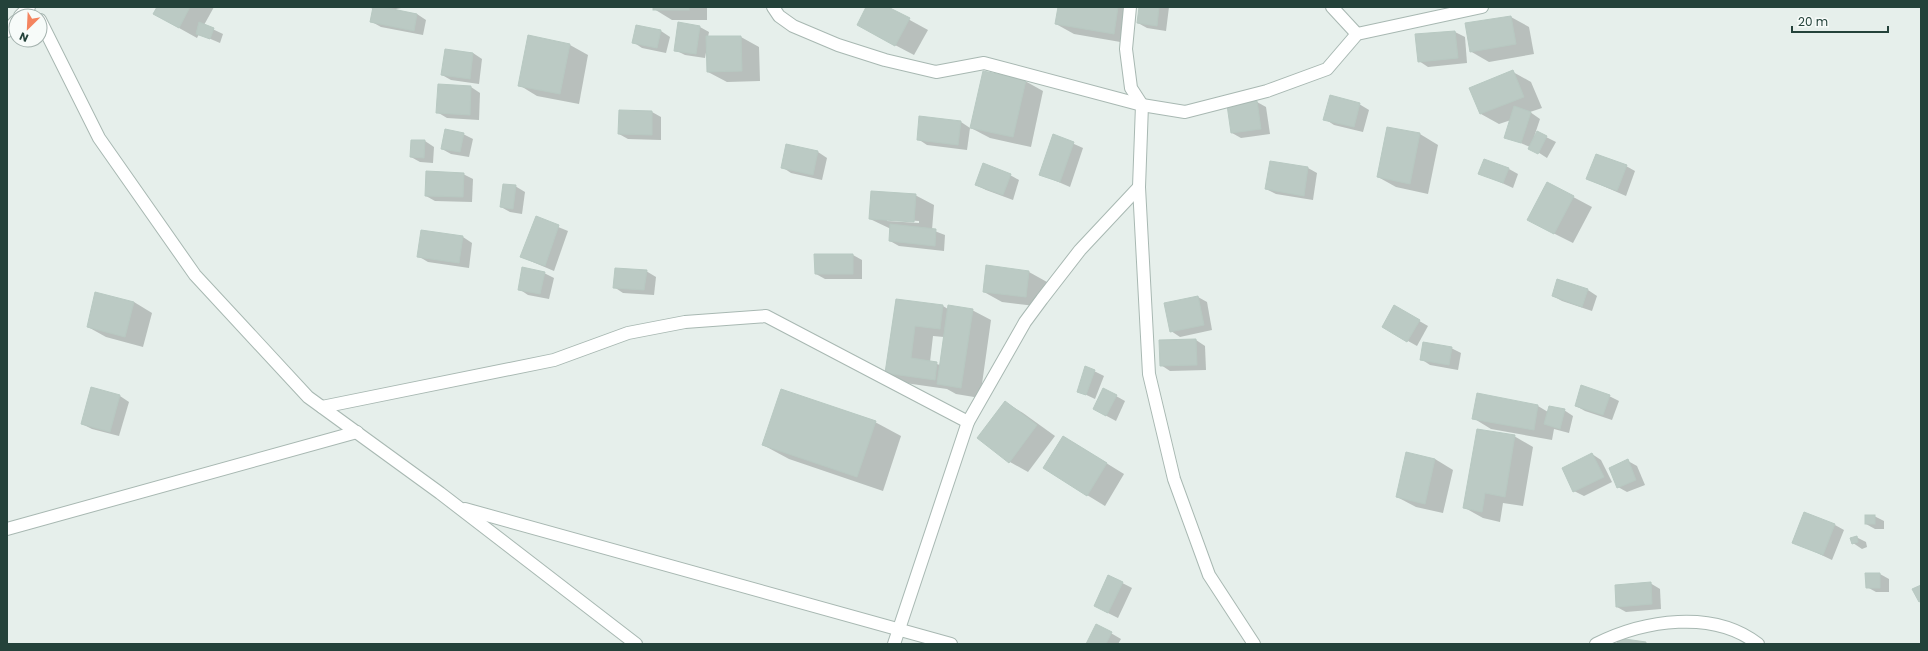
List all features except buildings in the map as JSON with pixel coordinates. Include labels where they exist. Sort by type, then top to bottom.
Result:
[{"type":"street","points":[[773,7],[779,16],[793,26],[838,45],[885,60],[936,72],[984,63],[1142,106],[1185,112],[1267,91],[1328,69],[1357,34],[1482,7]]},
{"type":"street","points":[[1130,7],[1126,49],[1131,88],[1142,106],[1139,187],[1149,374],[1174,480],[1209,576],[1254,644]]},
{"type":"street","points":[[1332,7],[1357,34]]},
{"type":"street","points":[[48,36],[99,138],[195,275],[308,397],[458,507],[636,644]]},
{"type":"street","points":[[894,644],[968,422],[1025,322],[1042,298],[1080,250],[1139,187]]},
{"type":"street","points":[[322,407],[554,360],[628,333],[685,322],[766,316],[968,422]]},
{"type":"street","points":[[7,529],[357,432]]},
{"type":"street","points":[[458,507],[951,644]]},
{"type":"street","points":[[1596,644],[1614,635],[1657,623],[1709,622],[1747,635],[1758,644]]}]
